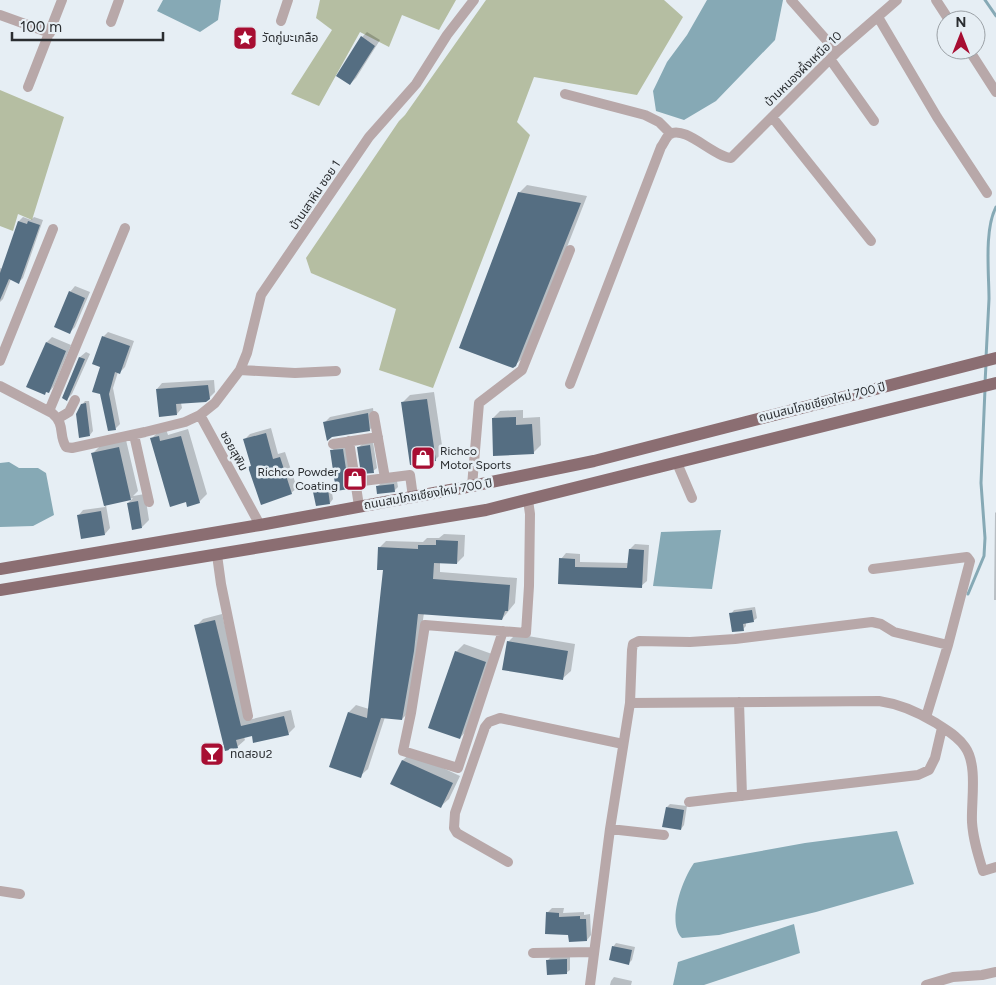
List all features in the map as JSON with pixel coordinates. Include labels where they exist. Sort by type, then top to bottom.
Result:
[{"type":"main road","name":"ถนนสมโภชเชียงใหม่ 700 ปี","points":[[0,569],[260,525],[472,486],[594,461],[996,358]]},
{"type":"main road","name":"ถนนสมโภชเชียงใหม่ 700 ปี","points":[[0,590],[486,510],[996,383]]},
{"type":"street","points":[[28,87],[62,0]]},
{"type":"street","points":[[111,22],[119,0]]},
{"type":"street","points":[[281,21],[288,0]]},
{"type":"street","name":"บ้านเสาหิน ซอย 1","points":[[200,415],[215,403],[240,370],[253,336],[261,295],[369,137],[416,84],[447,35],[474,0]]},
{"type":"street","points":[[791,0],[834,55],[874,120]]},
{"type":"street","name":"บ้านหนองผึ้งเหนือ 10","points":[[671,134],[678,132],[686,135],[729,158],[834,55],[897,0]]},
{"type":"street","points":[[0,15],[50,33]]},
{"type":"street","points":[[878,17],[937,117],[987,193]]},
{"type":"street","points":[[975,60],[996,92]]},
{"type":"street","points":[[565,94],[645,115],[659,122],[671,134],[661,147],[570,384]]},
{"type":"street","points":[[772,117],[870,241]]},
{"type":"street","points":[[49,411],[125,228]]},
{"type":"street","points":[[0,361],[54,229]]},
{"type":"street","points":[[472,486],[479,403],[522,370],[570,250]]},
{"type":"street","points":[[240,370],[295,373],[336,371]]},
{"type":"street","points":[[0,386],[59,418],[64,443],[66,447],[72,448],[185,422],[200,415]]},
{"type":"street","points":[[59,418],[69,412],[75,400]]},
{"type":"street","name":"ซอยสุพิม","points":[[200,415],[260,525]]},
{"type":"street","points":[[374,416],[385,478]]},
{"type":"street","points":[[134,435],[149,502]]},
{"type":"street","points":[[332,444],[378,437]]},
{"type":"street","points":[[349,442],[359,506]]},
{"type":"street","points":[[677,463],[692,498]]},
{"type":"street","points":[[355,482],[410,475],[413,497]]},
{"type":"street","points":[[503,631],[458,768],[403,751],[412,713],[425,625],[503,631],[526,633],[530,523],[528,500]]},
{"type":"street","points":[[217,555],[221,584],[248,716]]},
{"type":"street","points":[[873,569],[966,558],[970,561],[948,645],[926,717]]},
{"type":"street","points":[[590,985],[610,829],[630,703],[633,644],[639,641],[690,642],[735,639],[872,622],[881,624],[894,632],[948,645]]},
{"type":"street","points":[[630,703],[879,701],[896,703],[926,717],[958,738],[966,747],[972,771],[972,824],[977,852],[983,871],[996,867]]},
{"type":"street","points":[[739,702],[742,796]]},
{"type":"street","points":[[508,862],[458,833],[454,828],[455,813],[489,722],[500,718],[623,744]]},
{"type":"street","points":[[689,802],[925,773],[929,770],[935,758],[942,728]]},
{"type":"street","points":[[610,829],[664,835]]},
{"type":"street","points":[[0,891],[20,894]]},
{"type":"street","points":[[533,953],[594,952]]},
{"type":"street","points":[[926,985],[953,977],[996,972]]},
{"type":"green space","points":[[320,0],[456,0],[439,30],[402,15],[389,47],[360,32],[319,106],[291,94],[332,30],[316,18]]},
{"type":"green space","points":[[486,0],[664,0],[683,17],[637,95],[534,77],[517,122],[530,135],[433,388],[379,370],[396,309],[311,273],[306,258],[399,121]]},
{"type":"green space","points":[[0,90],[64,117],[32,220],[18,214],[13,231],[0,226]]},
{"type":"water","points":[[163,0],[221,0],[218,20],[200,32],[157,11]]},
{"type":"water","points":[[707,0],[783,0],[775,40],[716,101],[684,120],[656,111],[653,91],[667,62],[687,35]]},
{"type":"water","points":[[9,462],[19,468],[38,468],[46,473],[54,515],[33,526],[0,527],[0,463]]},
{"type":"water","points":[[721,530],[712,589],[653,586],[661,532]]},
{"type":"water","points":[[897,831],[914,884],[816,912],[719,935],[682,938],[677,931],[676,912],[678,900],[685,879],[694,863],[805,843]]},
{"type":"water","points":[[794,924],[800,953],[704,985],[673,985],[678,962]]},
{"type":"building","points":[[361,36],[375,46],[350,85],[336,76]]},
{"type":"building","points":[[518,192],[581,203],[516,366],[513,368],[459,348]]},
{"type":"building","points":[[18,221],[27,224],[28,221],[40,225],[19,284],[9,279],[0,300],[0,273]]},
{"type":"building","points":[[69,291],[85,298],[70,334],[54,327]]},
{"type":"building","points":[[102,336],[130,346],[120,374],[115,372],[109,394],[116,430],[108,431],[100,394],[92,392],[100,367],[92,364]]},
{"type":"building","points":[[46,342],[66,351],[49,393],[46,392],[45,395],[26,387]]},
{"type":"building","points":[[79,357],[85,359],[67,401],[62,398]]},
{"type":"building","points":[[208,385],[210,399],[206,402],[176,404],[177,415],[159,417],[156,389]]},
{"type":"building","points":[[427,399],[436,461],[410,465],[401,402]]},
{"type":"building","points":[[86,403],[90,436],[79,438],[76,414],[81,404]]},
{"type":"building","points":[[368,413],[370,431],[332,437],[327,441],[323,422]]},
{"type":"building","points":[[516,417],[516,425],[532,424],[534,454],[493,456],[492,418]]},
{"type":"building","points":[[266,433],[273,459],[280,457],[292,494],[261,505],[248,467],[251,466],[243,439]]},
{"type":"building","points":[[159,436],[160,441],[181,436],[200,503],[187,507],[186,502],[170,507],[150,438]]},
{"type":"building","points":[[370,445],[374,473],[361,474],[357,447]]},
{"type":"building","points":[[119,447],[131,500],[104,506],[91,453]]},
{"type":"building","points":[[343,449],[349,489],[336,491],[330,450]]},
{"type":"building","points":[[394,484],[395,492],[377,494],[376,486]]},
{"type":"building","points":[[328,489],[330,504],[316,506],[313,492]]},
{"type":"building","points":[[138,501],[142,528],[132,530],[127,503]]},
{"type":"building","points":[[101,511],[105,535],[81,539],[77,515]]},
{"type":"building","points":[[436,540],[458,541],[457,564],[434,563],[433,579],[510,585],[508,611],[505,611],[502,620],[418,614],[414,651],[402,720],[381,718],[361,778],[329,767],[348,712],[367,718],[383,570],[377,570],[378,547],[418,549],[418,545],[436,545]]},
{"type":"building","points":[[629,549],[644,550],[642,588],[558,584],[559,558],[575,559],[575,567],[627,568]]},
{"type":"building","points":[[752,610],[754,622],[743,624],[744,631],[732,632],[729,613]]},
{"type":"building","points":[[215,620],[241,726],[284,716],[289,735],[253,743],[252,736],[236,740],[238,748],[225,751],[194,625]]},
{"type":"building","points":[[507,641],[568,651],[563,680],[502,670]]},
{"type":"building","points":[[455,651],[486,662],[460,739],[428,728]]},
{"type":"building","points":[[402,760],[453,783],[441,808],[390,784]]},
{"type":"building","points":[[666,807],[684,810],[681,830],[662,827]]},
{"type":"building","points":[[546,912],[559,913],[559,917],[580,916],[580,919],[586,919],[587,941],[569,942],[568,935],[545,934]]},
{"type":"building","points":[[612,946],[632,950],[629,965],[609,960]]},
{"type":"building","points":[[567,959],[567,974],[547,975],[546,960]]},
{"type":"waterway","points":[[985,0],[996,16]]},
{"type":"waterway","points":[[986,358],[989,299],[989,239],[992,216],[996,207]]},
{"type":"waterway","points":[[985,383],[986,364]]},
{"type":"waterway","points":[[968,594],[984,556],[985,538],[981,483],[985,389]]},
{"type":"place","name":"วัดกู่มะเกลือ","points":[[245,38]]},
{"type":"place","name":"Richco Motor Sports","points":[[423,458]]},
{"type":"place","name":"Richco Powder Coating","points":[[355,479]]},
{"type":"place","name":"ทดสอบ2","points":[[212,754]]}]
